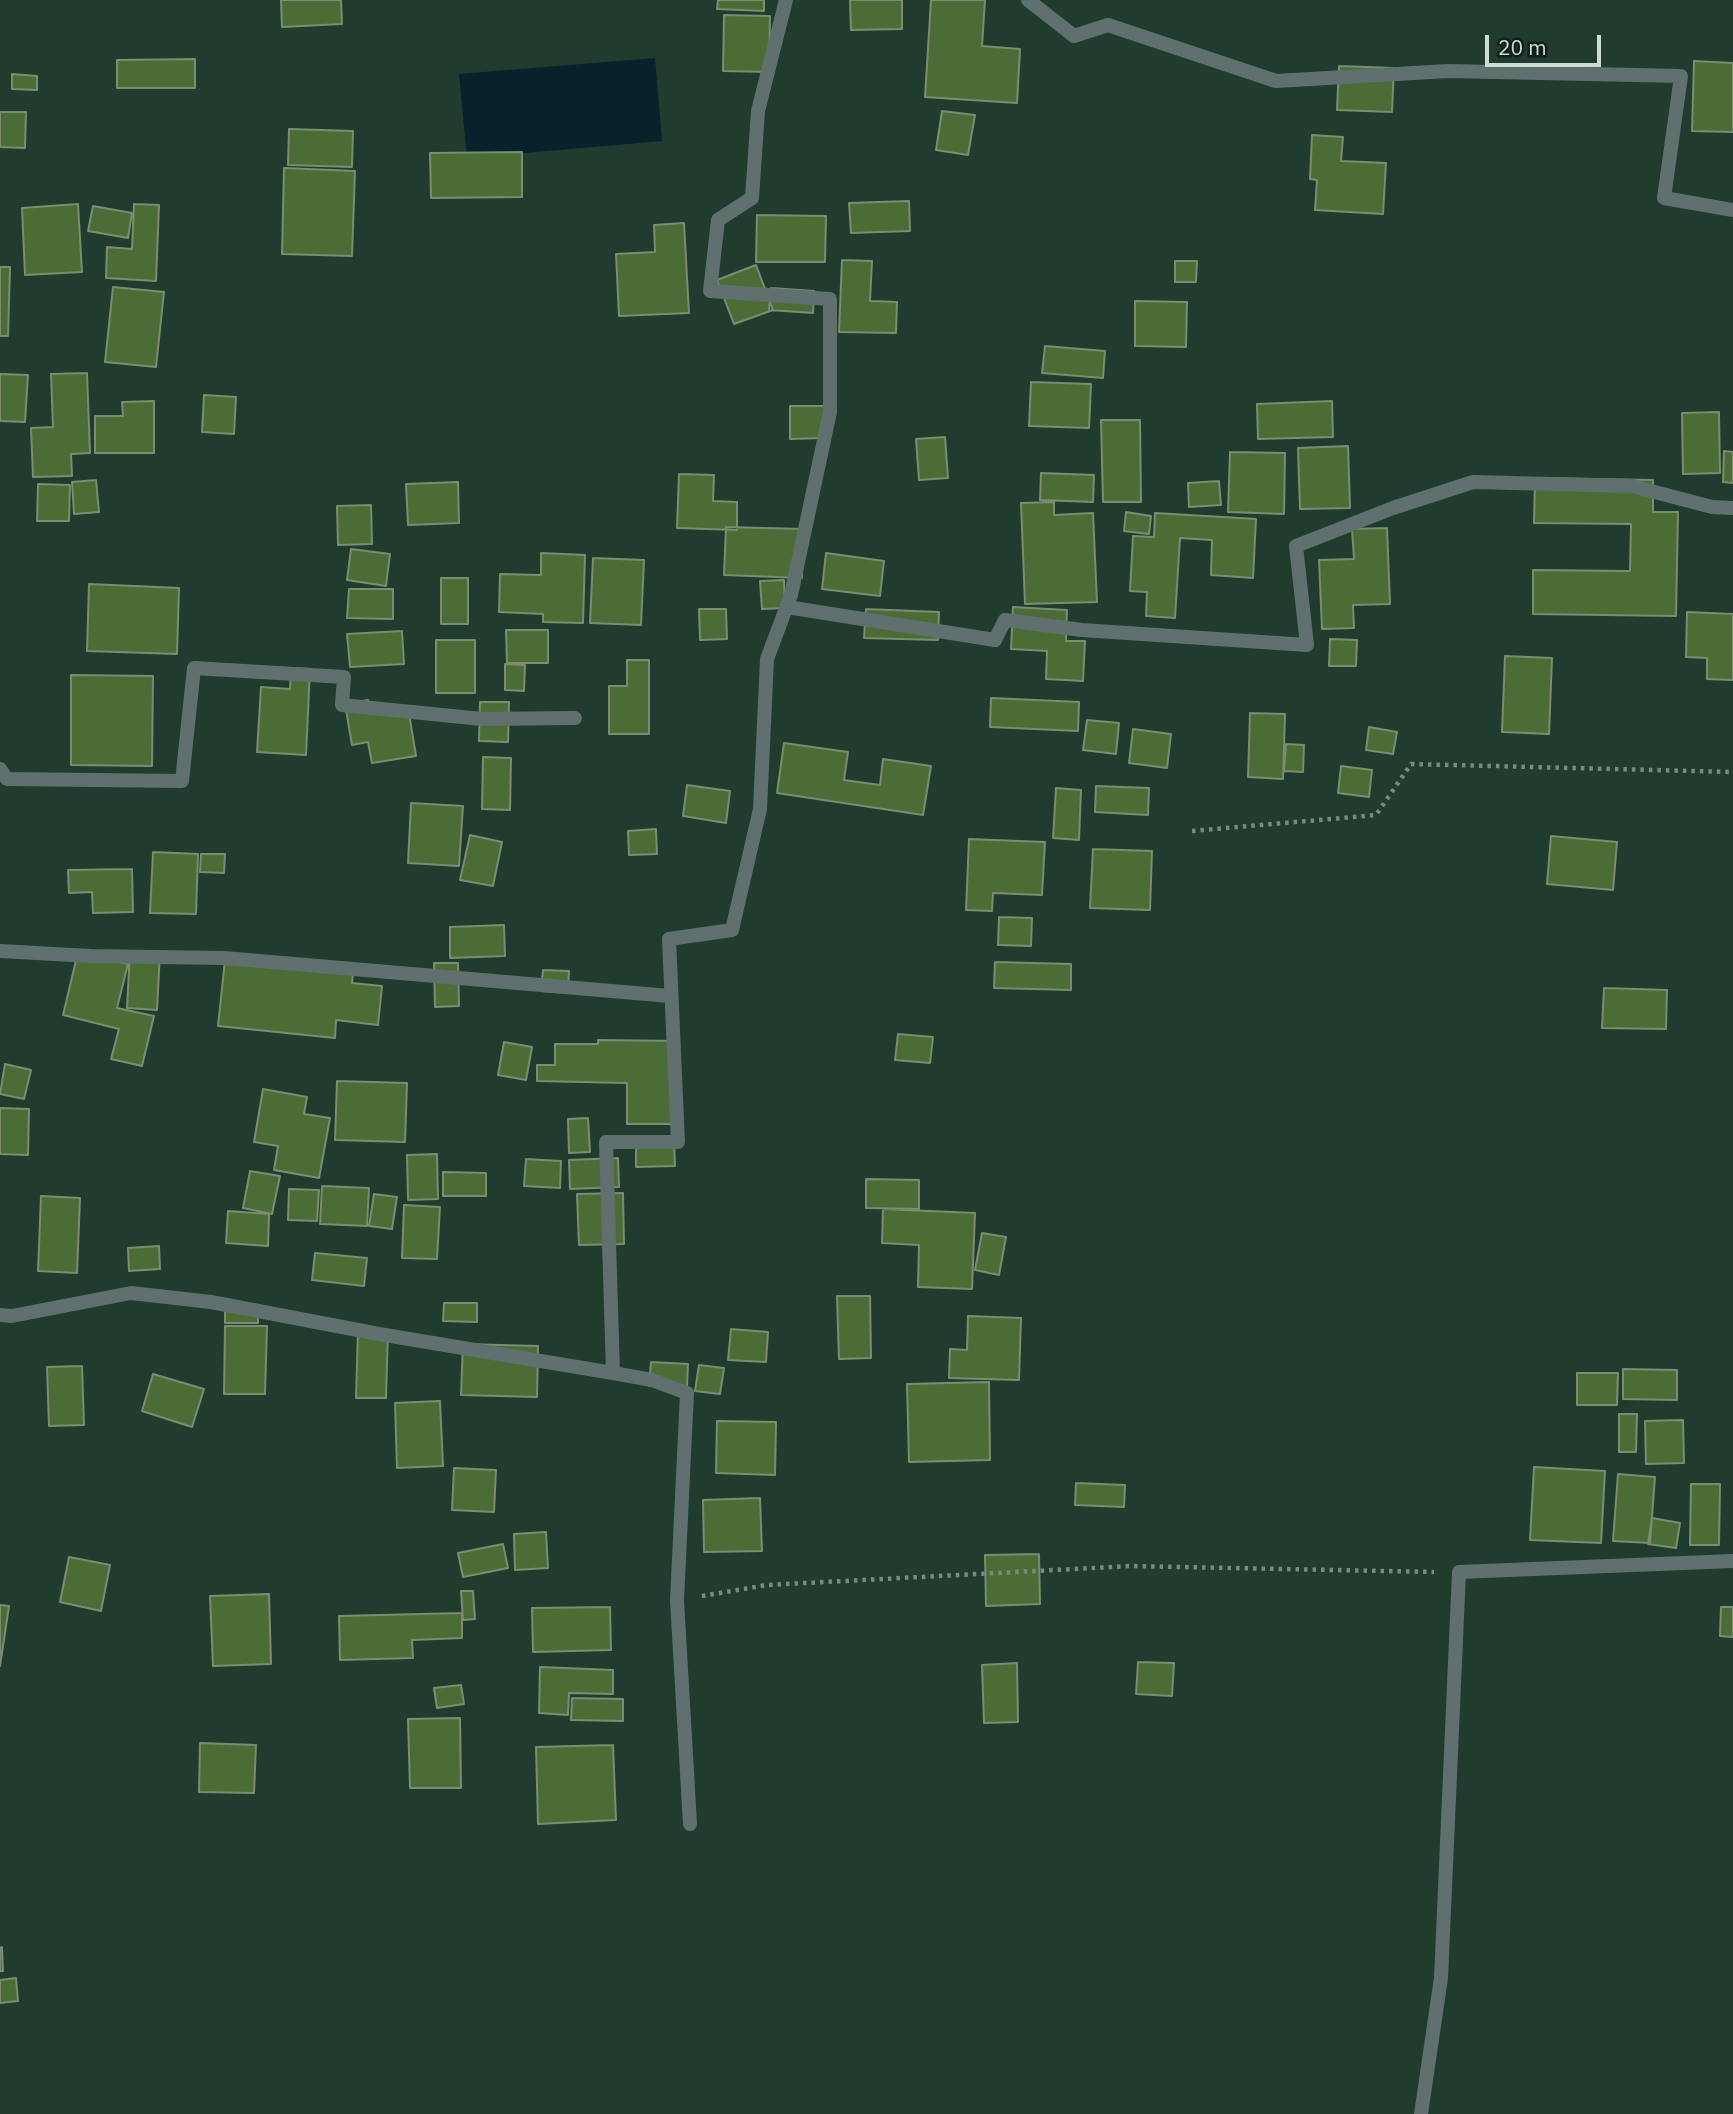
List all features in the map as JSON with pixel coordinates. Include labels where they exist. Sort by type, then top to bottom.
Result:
[{"type":"street","points":[[613,1373],[607,1142],[678,1142],[669,939],[732,930],[760,809],[767,659],[787,607],[830,412],[830,299],[710,291],[718,220],[752,198],[758,111],[786,0]]},
{"type":"street","points":[[1028,0],[1074,36],[1108,25],[1276,81],[1448,71],[1681,76],[1664,198],[1733,209]]},
{"type":"street","points":[[787,607],[995,640],[1005,620],[1082,631],[1307,645],[1296,546],[1393,508],[1473,482],[1632,486],[1712,507],[1733,508]]},
{"type":"street","points":[[0,769],[8,779],[182,781],[194,668],[344,677],[342,705],[482,719],[575,718]]},
{"type":"street","points":[[0,951],[90,956],[224,958],[670,996]]},
{"type":"street","points":[[0,1315],[12,1316],[131,1293],[211,1302],[379,1334],[613,1373],[652,1380],[687,1392],[677,1600],[690,1824]]},
{"type":"street","points":[[1421,2114],[1441,1978],[1459,1572],[1733,1561]]},
{"type":"path","points":[[1192,831],[1376,815],[1411,764],[1733,772]]},
{"type":"path","points":[[677,1600],[767,1585],[1130,1566],[1459,1572]]},
{"type":"water","points":[[655,58],[662,141],[467,158],[459,74]]},
{"type":"building","points":[[281,0],[341,0],[342,24],[282,27]]},
{"type":"building","points":[[718,0],[764,0],[764,11],[717,9]]},
{"type":"building","points":[[850,0],[902,0],[902,29],[851,30]]},
{"type":"building","points":[[931,0],[985,0],[982,46],[1020,49],[1017,103],[925,97]]},
{"type":"building","points":[[724,15],[770,16],[769,72],[723,71]]},
{"type":"building","points":[[195,59],[195,88],[117,88],[117,60]]},
{"type":"building","points":[[1694,61],[1733,63],[1733,132],[1692,131]]},
{"type":"building","points":[[1339,66],[1394,68],[1392,112],[1337,110]]},
{"type":"building","points":[[12,74],[37,76],[37,90],[12,89]]},
{"type":"building","points":[[942,111],[975,115],[968,155],[936,150]]},
{"type":"building","points":[[0,112],[26,112],[25,148],[0,147]]},
{"type":"building","points":[[289,129],[353,131],[352,167],[288,165]]},
{"type":"building","points":[[1312,135],[1343,137],[1341,161],[1386,163],[1383,214],[1315,210],[1317,180],[1310,179]]},
{"type":"building","points":[[522,152],[522,197],[431,198],[430,153]]},
{"type":"building","points":[[284,168],[355,171],[352,256],[282,254]]},
{"type":"building","points":[[909,201],[910,231],[851,233],[849,203]]},
{"type":"building","points":[[78,204],[82,272],[25,275],[22,208]]},
{"type":"building","points":[[134,204],[159,205],[156,281],[106,278],[107,247],[132,249]]},
{"type":"building","points":[[93,206],[132,213],[128,238],[88,231]]},
{"type":"building","points":[[757,215],[826,216],[825,262],[756,262]]},
{"type":"building","points":[[684,223],[689,313],[619,316],[616,254],[655,252],[654,225]]},
{"type":"building","points":[[842,260],[872,261],[870,301],[897,302],[896,333],[839,332]]},
{"type":"building","points":[[1175,261],[1197,261],[1196,282],[1175,282]]},
{"type":"building","points":[[756,265],[773,310],[734,324],[717,280]]},
{"type":"building","points":[[0,267],[10,267],[8,336],[0,336]]},
{"type":"building","points":[[113,287],[164,292],[156,367],[105,362]]},
{"type":"building","points":[[771,288],[814,291],[813,313],[769,310]]},
{"type":"building","points":[[1135,301],[1187,302],[1186,347],[1135,346]]},
{"type":"building","points":[[1045,346],[1105,351],[1103,378],[1042,373]]},
{"type":"building","points":[[87,373],[90,453],[71,454],[72,476],[33,477],[31,428],[53,427],[51,374]]},
{"type":"building","points":[[0,374],[28,375],[25,422],[0,421]]},
{"type":"building","points":[[1031,382],[1091,384],[1089,428],[1029,426]]},
{"type":"building","points":[[204,395],[236,397],[234,434],[202,432]]},
{"type":"building","points":[[154,401],[154,453],[95,453],[95,416],[123,416],[122,402]]},
{"type":"building","points":[[1332,401],[1333,437],[1258,439],[1257,404]]},
{"type":"building","points":[[790,406],[824,406],[824,438],[790,439]]},
{"type":"building","points":[[1719,412],[1720,473],[1683,474],[1682,413]]},
{"type":"building","points":[[1101,420],[1140,420],[1141,502],[1103,502]]},
{"type":"building","points":[[945,437],[948,478],[919,480],[916,439]]},
{"type":"building","points":[[1348,446],[1350,508],[1300,509],[1298,448]]},
{"type":"building","points":[[1724,451],[1733,452],[1733,483],[1723,482]]},
{"type":"building","points":[[1230,452],[1285,453],[1284,514],[1228,512]]},
{"type":"building","points":[[1041,473],[1094,475],[1093,502],[1040,500]]},
{"type":"building","points":[[679,474],[714,475],[713,501],[737,502],[737,530],[677,528]]},
{"type":"building","points":[[1535,478],[1653,480],[1653,512],[1678,512],[1676,616],[1533,614],[1533,570],[1630,571],[1631,524],[1534,523]]},
{"type":"building","points":[[96,480],[99,512],[74,514],[72,482]]},
{"type":"building","points":[[1219,481],[1221,505],[1189,507],[1188,483]]},
{"type":"building","points":[[458,482],[459,523],[408,525],[406,484]]},
{"type":"building","points":[[38,484],[70,485],[69,521],[37,521]]},
{"type":"building","points":[[1054,502],[1054,515],[1093,513],[1097,602],[1025,604],[1021,503]]},
{"type":"building","points":[[371,505],[372,544],[338,545],[337,506]]},
{"type":"building","points":[[1126,512],[1151,516],[1149,534],[1124,531]]},
{"type":"building","points":[[1155,513],[1256,519],[1253,578],[1211,575],[1212,540],[1180,538],[1175,618],[1146,616],[1147,592],[1130,591],[1133,536],[1154,537]]},
{"type":"building","points":[[726,527],[803,529],[802,578],[724,575]]},
{"type":"building","points":[[1387,528],[1390,604],[1353,605],[1354,628],[1322,629],[1319,560],[1354,559],[1352,529]]},
{"type":"building","points":[[351,549],[390,554],[386,586],[347,580]]},
{"type":"building","points":[[541,553],[585,555],[583,623],[543,622],[543,614],[499,612],[500,574],[541,575]]},
{"type":"building","points":[[826,553],[884,561],[880,596],[822,589]]},
{"type":"building","points":[[593,558],[644,560],[641,625],[590,623]]},
{"type":"building","points":[[441,578],[468,578],[468,624],[441,624]]},
{"type":"building","points":[[784,580],[785,608],[762,609],[760,581]]},
{"type":"building","points":[[89,584],[179,588],[177,654],[87,651]]},
{"type":"building","points":[[349,589],[393,589],[393,619],[347,618]]},
{"type":"building","points":[[1013,607],[1067,610],[1066,641],[1085,641],[1083,681],[1046,679],[1047,651],[1011,649]]},
{"type":"building","points":[[699,609],[726,609],[727,639],[700,640]]},
{"type":"building","points":[[866,609],[939,612],[938,640],[864,638]]},
{"type":"building","points":[[1687,612],[1733,614],[1733,680],[1707,679],[1707,658],[1686,657]]},
{"type":"building","points":[[506,630],[548,630],[548,663],[507,663]]},
{"type":"building","points":[[402,631],[404,664],[350,667],[347,634]]},
{"type":"building","points":[[1330,639],[1357,640],[1356,666],[1329,666]]},
{"type":"building","points":[[436,640],[475,640],[475,693],[436,693]]},
{"type":"building","points":[[1505,656],[1552,658],[1549,734],[1502,732]]},
{"type":"building","points":[[627,660],[649,660],[649,734],[609,734],[609,686],[627,686]]},
{"type":"building","points":[[505,664],[525,665],[524,691],[505,690]]},
{"type":"building","points":[[291,668],[310,669],[306,755],[257,752],[261,687],[290,689]]},
{"type":"building","points":[[71,675],[153,676],[152,766],[71,765]]},
{"type":"building","points":[[991,698],[1079,702],[1078,731],[990,727]]},
{"type":"building","points":[[368,700],[370,714],[408,707],[416,756],[372,763],[368,742],[352,745],[345,704]]},
{"type":"building","points":[[480,702],[509,702],[508,742],[479,741]]},
{"type":"building","points":[[1250,713],[1285,714],[1283,779],[1248,777]]},
{"type":"building","points":[[1087,720],[1119,723],[1116,754],[1083,750]]},
{"type":"building","points":[[1369,727],[1397,732],[1393,754],[1366,750]]},
{"type":"building","points":[[1133,729],[1171,734],[1167,768],[1129,763]]},
{"type":"building","points":[[784,743],[848,752],[844,780],[880,785],[883,759],[931,766],[923,815],[777,793]]},
{"type":"building","points":[[1286,744],[1304,745],[1303,772],[1284,771]]},
{"type":"building","points":[[483,757],[511,758],[510,810],[482,809]]},
{"type":"building","points":[[1341,766],[1372,770],[1369,797],[1338,793]]},
{"type":"building","points":[[687,785],[730,791],[726,823],[683,816]]},
{"type":"building","points":[[1096,786],[1149,788],[1148,815],[1095,812]]},
{"type":"building","points":[[1056,788],[1081,790],[1079,840],[1053,838]]},
{"type":"building","points":[[411,803],[463,806],[459,866],[408,863]]},
{"type":"building","points":[[656,829],[657,854],[629,855],[628,831]]},
{"type":"building","points":[[470,835],[502,842],[493,886],[460,880]]},
{"type":"building","points":[[1551,836],[1617,842],[1613,890],[1547,884]]},
{"type":"building","points":[[969,839],[1045,842],[1042,895],[993,893],[992,911],[966,910]]},
{"type":"building","points":[[1093,849],[1152,851],[1150,910],[1090,908]]},
{"type":"building","points":[[153,852],[198,854],[196,914],[150,913]]},
{"type":"building","points":[[201,854],[225,854],[224,873],[200,872]]},
{"type":"building","points":[[132,869],[133,912],[93,913],[92,892],[69,893],[68,870]]},
{"type":"building","points":[[999,917],[1032,918],[1031,946],[998,945]]},
{"type":"building","points":[[504,925],[505,956],[450,958],[450,927]]},
{"type":"building","points":[[130,951],[160,952],[157,1010],[127,1008]]},
{"type":"building","points":[[78,952],[128,964],[117,1008],[154,1016],[142,1066],[111,1059],[119,1029],[63,1015]]},
{"type":"building","points":[[225,960],[353,973],[352,983],[382,986],[378,1025],[336,1020],[335,1038],[218,1026]]},
{"type":"building","points":[[995,962],[1071,964],[1071,990],[994,988]]},
{"type":"building","points":[[434,963],[458,963],[459,1006],[435,1007]]},
{"type":"building","points":[[543,970],[569,971],[568,993],[541,991]]},
{"type":"building","points":[[1604,988],[1667,990],[1666,1029],[1602,1028]]},
{"type":"building","points":[[898,1034],[933,1037],[930,1063],[895,1060]]},
{"type":"building","points":[[598,1040],[678,1041],[677,1124],[627,1124],[627,1083],[537,1081],[537,1065],[555,1065],[555,1044],[598,1044]]},
{"type":"building","points":[[504,1042],[532,1047],[526,1080],[498,1075]]},
{"type":"building","points":[[5,1064],[31,1070],[24,1099],[0,1094]]},
{"type":"building","points":[[337,1081],[407,1083],[405,1142],[335,1140]]},
{"type":"building","points":[[263,1089],[307,1097],[304,1114],[330,1118],[319,1178],[274,1170],[278,1146],[254,1142]]},
{"type":"building","points":[[0,1108],[29,1109],[28,1155],[0,1154]]},
{"type":"building","points":[[588,1118],[590,1152],[569,1153],[568,1119]]},
{"type":"building","points":[[674,1139],[675,1166],[636,1167],[636,1140]]},
{"type":"building","points":[[437,1154],[438,1199],[408,1200],[407,1155]]},
{"type":"building","points":[[618,1158],[619,1187],[570,1189],[569,1160]]},
{"type":"building","points":[[526,1159],[561,1161],[560,1188],[524,1186]]},
{"type":"building","points":[[250,1171],[280,1176],[272,1214],[243,1208]]},
{"type":"building","points":[[443,1172],[486,1173],[486,1196],[443,1196]]},
{"type":"building","points":[[866,1179],[919,1180],[919,1209],[866,1208]]},
{"type":"building","points":[[322,1186],[369,1188],[367,1226],[320,1224]]},
{"type":"building","points":[[289,1189],[319,1190],[317,1221],[288,1220]]},
{"type":"building","points":[[623,1193],[624,1244],[579,1245],[577,1194]]},
{"type":"building","points":[[374,1194],[397,1197],[392,1229],[369,1226]]},
{"type":"building","points":[[41,1196],[80,1198],[77,1273],[38,1271]]},
{"type":"building","points":[[404,1205],[440,1207],[437,1259],[402,1258]]},
{"type":"building","points":[[883,1209],[975,1213],[972,1289],[918,1287],[919,1245],[882,1243]]},
{"type":"building","points":[[228,1211],[269,1214],[268,1246],[226,1243]]},
{"type":"building","points":[[982,1233],[1006,1237],[999,1275],[975,1270]]},
{"type":"building","points":[[159,1246],[160,1269],[129,1271],[128,1248]]},
{"type":"building","points":[[315,1253],[367,1258],[364,1286],[312,1280]]},
{"type":"building","points":[[837,1296],[870,1296],[871,1358],[839,1359]]},
{"type":"building","points":[[444,1303],[477,1303],[477,1322],[443,1321]]},
{"type":"building","points":[[225,1304],[258,1305],[258,1323],[225,1323]]},
{"type":"building","points":[[968,1316],[1021,1318],[1019,1380],[949,1378],[950,1349],[967,1350]]},
{"type":"building","points":[[225,1326],[267,1326],[265,1394],[224,1394]]},
{"type":"building","points":[[731,1329],[768,1332],[766,1362],[728,1360]]},
{"type":"building","points":[[358,1330],[388,1330],[386,1398],[356,1398]]},
{"type":"building","points":[[463,1344],[538,1346],[537,1397],[461,1395]]},
{"type":"building","points":[[651,1362],[688,1364],[687,1387],[649,1386]]},
{"type":"building","points":[[699,1365],[724,1368],[720,1394],[695,1391]]},
{"type":"building","points":[[82,1366],[84,1425],[49,1426],[47,1367]]},
{"type":"building","points":[[1623,1369],[1677,1370],[1677,1400],[1623,1399]]},
{"type":"building","points":[[1577,1373],[1618,1373],[1617,1405],[1577,1405]]},
{"type":"building","points":[[153,1374],[204,1389],[192,1427],[142,1411]]},
{"type":"building","points":[[989,1382],[990,1460],[909,1462],[907,1384]]},
{"type":"building","points":[[440,1401],[443,1466],[397,1468],[395,1403]]},
{"type":"building","points":[[1619,1414],[1637,1414],[1636,1452],[1619,1452]]},
{"type":"building","points":[[1683,1420],[1684,1463],[1646,1464],[1645,1421]]},
{"type":"building","points":[[717,1421],[776,1422],[775,1475],[716,1473]]},
{"type":"building","points":[[1534,1467],[1605,1471],[1601,1543],[1530,1540]]},
{"type":"building","points":[[454,1468],[496,1470],[494,1512],[452,1510]]},
{"type":"building","points":[[1618,1474],[1655,1477],[1650,1543],[1613,1541]]},
{"type":"building","points":[[1076,1483],[1125,1485],[1124,1507],[1075,1505]]},
{"type":"building","points":[[1691,1484],[1720,1484],[1719,1545],[1690,1545]]},
{"type":"building","points":[[760,1498],[762,1551],[704,1552],[703,1500]]},
{"type":"building","points":[[1652,1518],[1680,1523],[1676,1548],[1648,1544]]},
{"type":"building","points":[[546,1532],[548,1568],[515,1570],[514,1534]]},
{"type":"building","points":[[503,1544],[508,1568],[463,1577],[458,1553]]},
{"type":"building","points":[[1039,1554],[1040,1604],[986,1606],[985,1555]]},
{"type":"building","points":[[69,1557],[110,1565],[101,1611],[60,1602]]},
{"type":"building","points":[[461,1591],[473,1591],[475,1619],[463,1620]]},
{"type":"building","points":[[269,1594],[271,1664],[213,1666],[210,1596]]},
{"type":"building","points":[[0,1605],[9,1606],[0,1666]]},
{"type":"building","points":[[610,1607],[611,1650],[533,1652],[532,1608]]},
{"type":"building","points":[[1721,1607],[1733,1607],[1733,1637],[1720,1636]]},
{"type":"building","points":[[462,1613],[462,1638],[412,1640],[413,1658],[340,1660],[339,1616]]},
{"type":"building","points":[[1138,1662],[1174,1663],[1172,1696],[1136,1694]]},
{"type":"building","points":[[1017,1663],[1018,1722],[984,1723],[982,1665]]},
{"type":"building","points":[[540,1667],[613,1670],[613,1694],[569,1693],[568,1715],[539,1713]]},
{"type":"building","points":[[461,1685],[464,1704],[437,1708],[434,1688]]},
{"type":"building","points":[[572,1698],[623,1699],[623,1721],[571,1720]]},
{"type":"building","points":[[460,1718],[461,1788],[410,1788],[408,1719]]},
{"type":"building","points":[[200,1743],[256,1745],[254,1793],[199,1792]]},
{"type":"building","points":[[613,1745],[616,1820],[538,1824],[536,1747]]},
{"type":"building","points":[[2,1947],[3,1971],[0,1971],[0,1948]]},
{"type":"building","points":[[16,1978],[18,2001],[0,2003],[0,1980]]}]
